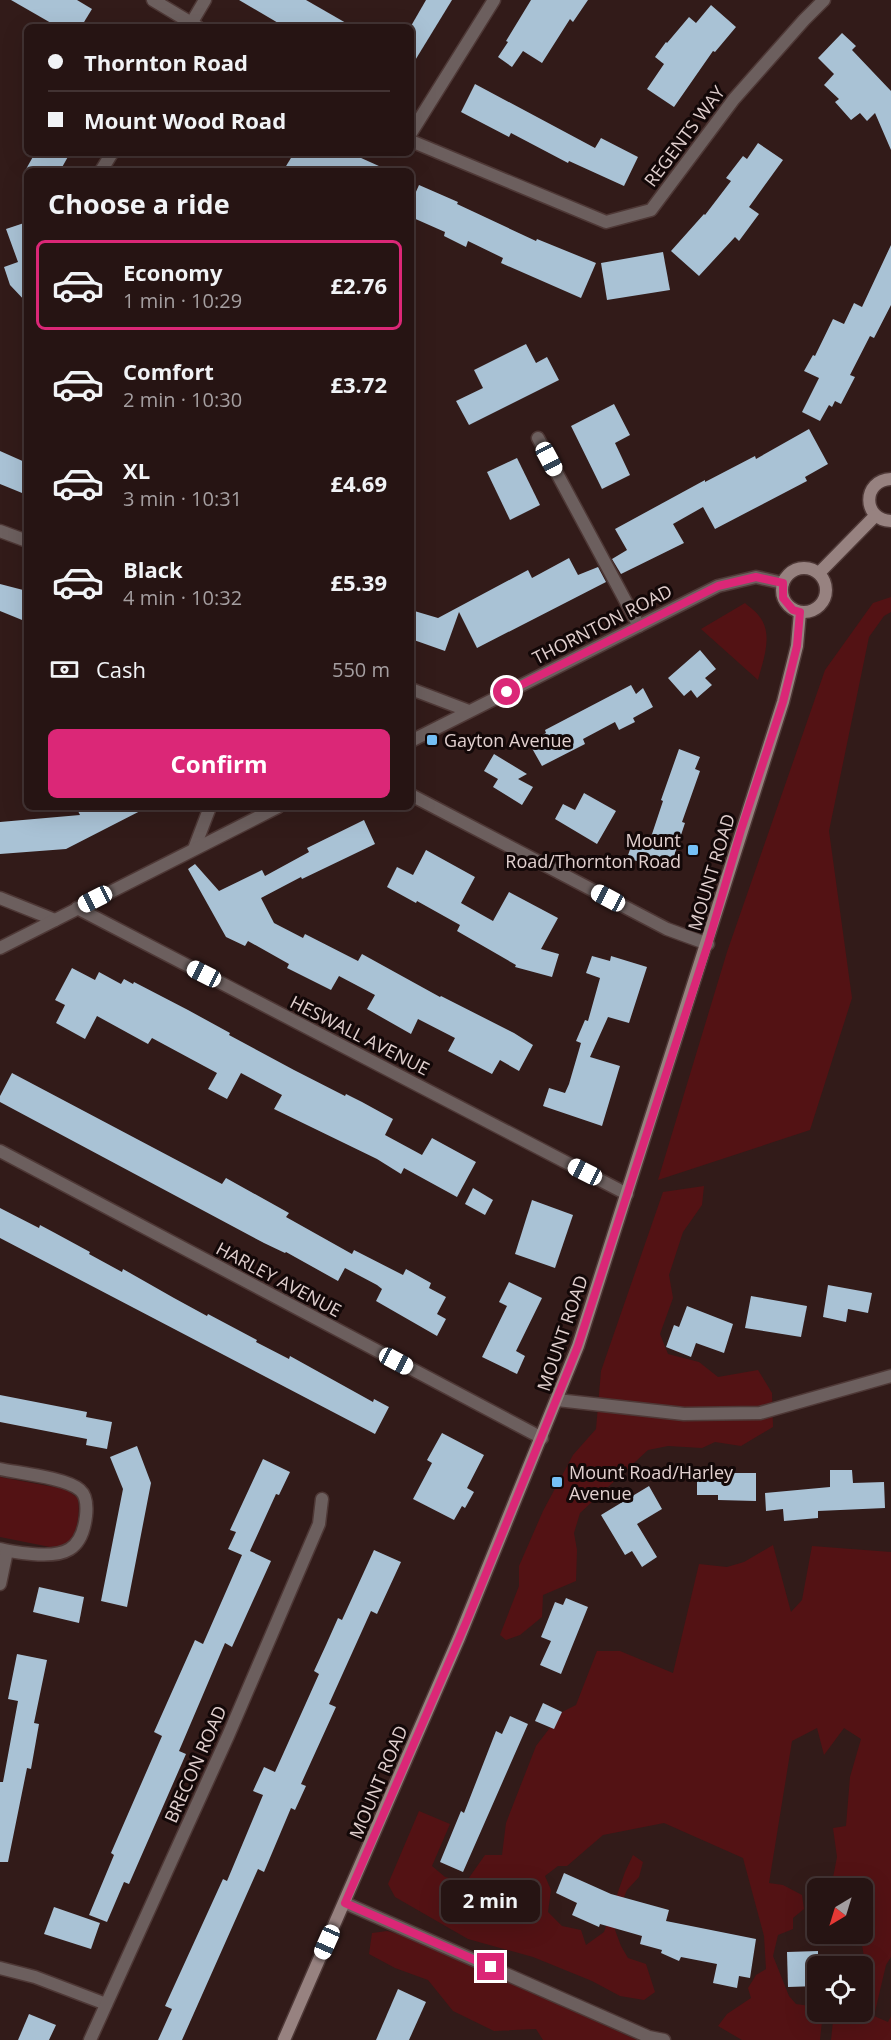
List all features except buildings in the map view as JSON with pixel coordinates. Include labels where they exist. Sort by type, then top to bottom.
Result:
[{"type":"main road","points":[[891,479],[880,481],[870,491],[869,504],[875,516],[891,521]]},
{"type":"main road","points":[[819,573],[875,516]]},
{"type":"main road","points":[[800,568],[809,568],[819,573],[827,586],[825,599],[816,610],[800,612],[793,610],[783,598],[783,583],[792,572],[800,568]]},
{"type":"main road","name":"MOUNT ROAD","points":[[284,2040],[455,1648],[578,1346],[708,944],[741,830],[783,702],[797,646],[800,612]]},
{"type":"street","points":[[153,0],[190,24]]},
{"type":"street","points":[[194,24],[205,0]]},
{"type":"street","points":[[414,128],[494,0]]},
{"type":"street","name":"REGENTS WAY","points":[[414,142],[606,222],[651,210],[734,99],[824,0]]},
{"type":"street","points":[[538,438],[639,626]]},
{"type":"street","points":[[0,531],[24,540]]},
{"type":"street","name":"THORNTON ROAD","points":[[414,739],[718,586],[756,577],[783,583]]},
{"type":"street","points":[[414,690],[469,711]]},
{"type":"street","points":[[414,797],[667,929],[708,944]]},
{"type":"street","points":[[194,849],[209,810]]},
{"type":"street","points":[[0,948],[272,810]]},
{"type":"street","points":[[0,898],[55,920]]},
{"type":"street","name":"HESWALL AVENUE","points":[[77,909],[627,1194]]},
{"type":"street","name":"HARLEY AVENUE","points":[[0,1152],[542,1438]]},
{"type":"street","points":[[557,1400],[684,1414],[759,1413],[891,1376]]},
{"type":"street","points":[[0,1469],[68,1483],[81,1491],[87,1503],[80,1539],[68,1552],[58,1556],[45,1556],[4,1550],[0,1584]]},
{"type":"street","name":"BRECON ROAD","points":[[90,2040],[228,1736],[319,1524],[322,1499]]},
{"type":"street","points":[[345,1903],[650,2037],[664,2040]]},
{"type":"street","points":[[0,1968],[35,1977],[106,2004]]},
{"type":"shaded area","points":[[891,597],[891,612],[884,616],[869,637],[829,831],[852,998],[810,1130],[658,1180],[727,952],[825,670],[873,603]]},
{"type":"shaded area","points":[[745,603],[758,614],[766,631],[766,647],[758,680],[701,629]]},
{"type":"shaded area","points":[[704,1186],[702,1205],[683,1232],[669,1275],[673,1298],[660,1334],[668,1354],[699,1362],[718,1377],[758,1370],[772,1393],[773,1427],[741,1446],[715,1442],[702,1448],[668,1446],[648,1450],[580,1513],[574,1533],[577,1550],[576,1581],[543,1595],[542,1617],[520,1635],[506,1640],[500,1635],[519,1586],[519,1566],[543,1511],[573,1455],[596,1429],[601,1371],[663,1192]]},
{"type":"shaded area","points":[[0,1477],[65,1489],[78,1498],[77,1523],[74,1534],[67,1545],[50,1547],[0,1537]]},
{"type":"shaded area","points":[[773,1545],[791,1612],[802,1600],[812,1546],[891,1552],[891,1957],[886,1965],[874,2016],[888,2022],[891,2016],[891,2040],[831,2040],[833,2022],[873,2022],[873,1956],[864,1956],[862,1944],[873,1944],[873,1878],[833,1878],[837,1857],[833,1828],[846,1826],[850,1777],[861,1739],[844,1728],[824,1755],[817,1728],[792,1741],[769,1883],[783,1885],[802,1895],[804,1909],[793,1918],[793,1929],[778,1935],[773,1956],[789,1996],[796,2004],[807,2006],[807,2022],[822,2022],[820,2040],[742,2040],[718,2026],[727,2014],[751,1998],[748,1988],[756,1975],[766,1969],[764,1936],[743,1858],[664,1823],[603,1835],[567,1866],[558,1866],[545,1876],[551,1890],[548,1912],[562,1926],[581,1930],[586,1945],[604,1932],[633,1855],[643,1862],[639,1877],[627,1890],[618,1911],[615,1930],[628,1958],[646,1964],[655,1992],[644,2000],[620,1996],[592,1981],[533,1957],[468,1939],[395,1897],[388,1884],[419,1811],[450,1824],[432,1866],[445,1877],[466,1882],[485,1855],[502,1855],[506,1823],[536,1746],[562,1712],[576,1705],[597,1651],[620,1651],[673,1673],[699,1564],[727,1567],[744,1562]]},
{"type":"shaded area","points":[[387,1931],[410,1937],[637,2040],[543,2040],[536,2029],[494,2031],[453,2011],[428,1980],[395,1968],[369,1954],[372,1933]]},
{"type":"place","name":"Gayton Avenue","points":[[432,740]]},
{"type":"place","name":"Mount Road/Thornton Road","points":[[693,850]]},
{"type":"place","name":"Mount Road/Harley Avenue","points":[[557,1482]]},
{"type":"route","points":[[491,1967],[345,1903],[468,1618],[578,1346],[708,944],[741,830],[783,702],[797,646],[800,612],[787,605],[783,598],[783,583],[756,577],[718,586],[507,692]]}]
